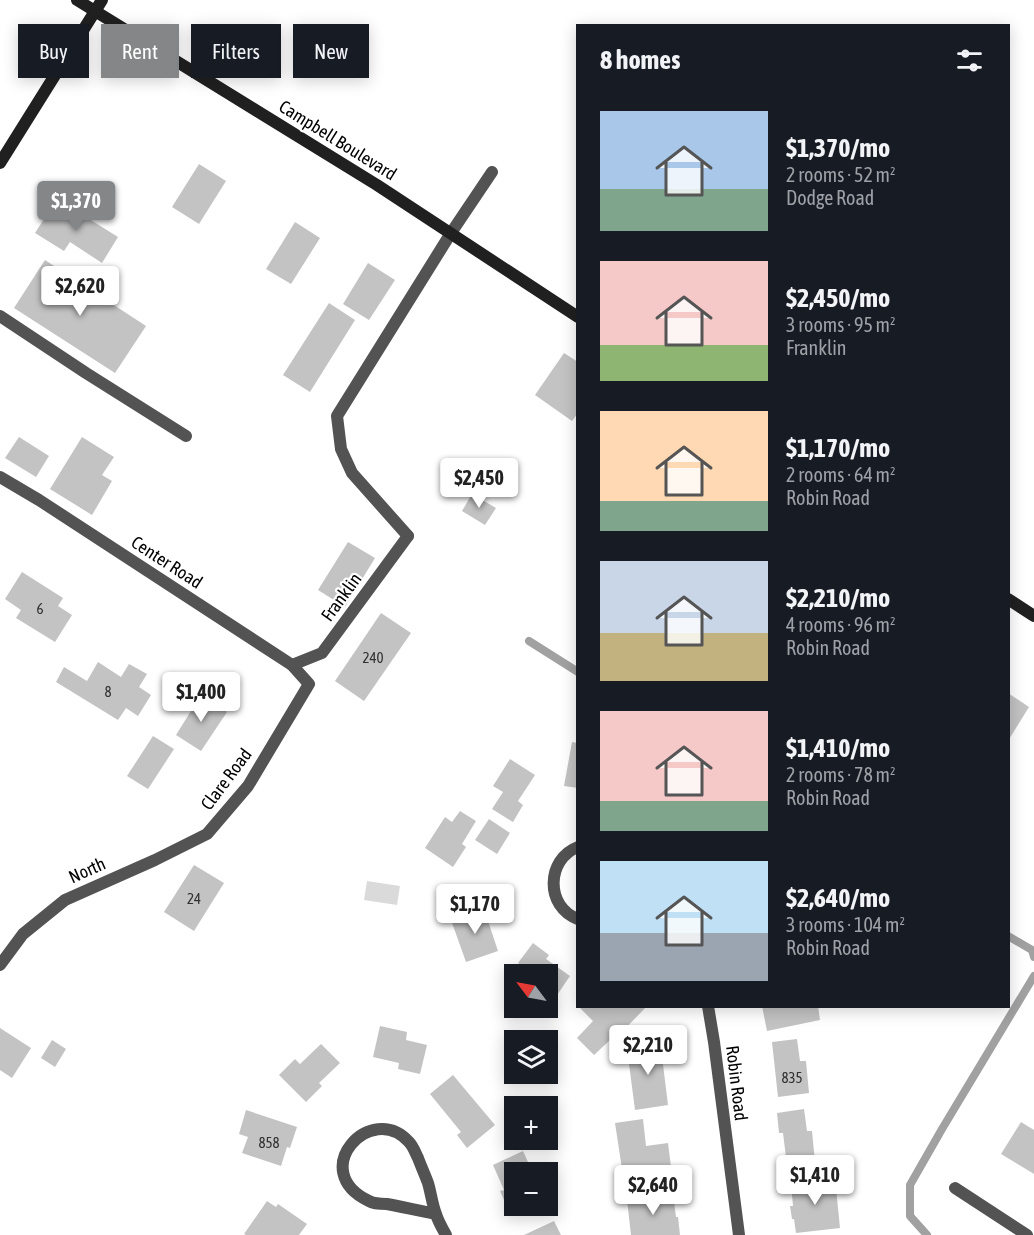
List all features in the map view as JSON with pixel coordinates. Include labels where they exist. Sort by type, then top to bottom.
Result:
[{"type":"main road","name":"Campbell Boulevard","points":[[77,0],[377,185],[576,316]]},
{"type":"main road","points":[[0,163],[5,145],[102,0]]},
{"type":"main road","points":[[1010,600],[1034,616]]},
{"type":"street","points":[[451,233],[492,172]]},
{"type":"street","name":"Franklin","points":[[292,665],[322,653],[408,536],[352,473],[341,449],[337,416],[451,233]]},
{"type":"street","points":[[0,316],[186,436]]},
{"type":"street","name":"Center Road","points":[[0,477],[292,665],[309,684]]},
{"type":"street","name":"Clare Road","points":[[207,834],[248,786],[309,684]]},
{"type":"street","name":"North","points":[[0,964],[22,934],[65,900],[207,834]]},
{"type":"street","points":[[576,848],[570,850],[558,863],[553,887],[556,899],[565,912],[576,918]]},
{"type":"street","name":"Robin Road","points":[[708,1008],[739,1235]]},
{"type":"street","points":[[436,1214],[370,1202],[352,1190],[342,1168],[344,1155],[356,1138],[379,1130],[394,1131],[403,1135],[412,1144],[427,1181],[436,1214],[446,1235]]},
{"type":"street","points":[[954,1188],[1027,1235]]},
{"type":"shaded area","points":[[367,881],[400,886],[397,905],[364,900]]},
{"type":"building","points":[[199,164],[226,181],[199,224],[172,207]]},
{"type":"building","points":[[57,199],[118,237],[102,263],[70,242],[64,251],[35,233]]},
{"type":"building","points":[[295,222],[320,238],[291,284],[266,269]]},
{"type":"building","points":[[45,260],[146,326],[115,373],[14,308]]},
{"type":"building","points":[[368,263],[395,280],[369,320],[343,304]]},
{"type":"building","points":[[329,303],[355,320],[310,392],[283,375]]},
{"type":"building","points":[[564,353],[576,361],[576,416],[572,421],[535,395]]},
{"type":"building","points":[[19,437],[49,456],[36,477],[5,458]]},
{"type":"building","points":[[82,437],[114,457],[102,475],[112,481],[92,515],[50,489]]},
{"type":"building","points":[[472,494],[496,508],[485,525],[462,511]]},
{"type":"building","points":[[348,542],[375,558],[345,607],[318,590]]},
{"type":"building","points":[[22,572],[63,598],[58,606],[72,615],[55,642],[16,618],[21,610],[5,599]]},
{"type":"building","points":[[381,613],[411,633],[364,701],[335,681]]},
{"type":"building","points":[[98,662],[121,677],[129,664],[147,674],[139,687],[151,695],[138,716],[126,708],[118,720],[56,682],[64,667],[87,681]]},
{"type":"building","points":[[1010,694],[1029,707],[1010,738]]},
{"type":"building","points":[[201,695],[227,712],[201,751],[176,735]]},
{"type":"building","points":[[153,736],[174,749],[148,789],[127,776]]},
{"type":"building","points":[[572,742],[576,743],[576,788],[564,786]]},
{"type":"building","points":[[510,759],[535,775],[518,801],[523,805],[513,822],[492,809],[503,792],[493,786]]},
{"type":"building","points":[[460,811],[476,821],[462,844],[466,847],[453,867],[425,848],[445,817],[452,822]]},
{"type":"building","points":[[489,819],[510,833],[497,854],[475,840]]},
{"type":"building","points":[[194,865],[224,883],[194,931],[164,912]]},
{"type":"building","points":[[484,909],[498,951],[466,962],[451,920]]},
{"type":"building","points":[[533,943],[549,955],[546,959],[553,964],[519,964]]},
{"type":"building","points":[[558,968],[570,976],[558,994]]},
{"type":"building","points":[[580,1008],[645,1008],[614,1043],[610,1040],[594,1055],[577,1038],[593,1021]]},
{"type":"building","points":[[762,1008],[818,1008],[820,1020],[767,1031]]},
{"type":"building","points":[[380,1026],[407,1032],[406,1040],[427,1045],[420,1074],[398,1069],[399,1063],[373,1057]]},
{"type":"building","points":[[0,1028],[31,1048],[12,1078],[0,1070]]},
{"type":"building","points":[[797,1039],[800,1061],[806,1061],[809,1093],[778,1097],[772,1042]]},
{"type":"building","points":[[52,1040],[66,1049],[55,1067],[41,1058]]},
{"type":"building","points":[[660,1040],[668,1105],[635,1110],[628,1056],[636,1055],[635,1043]]},
{"type":"building","points":[[321,1044],[340,1063],[319,1083],[322,1086],[306,1102],[279,1075],[295,1059],[300,1064]]},
{"type":"building","points":[[453,1075],[495,1125],[467,1148],[457,1135],[461,1132],[430,1094]]},
{"type":"building","points":[[804,1109],[807,1131],[812,1131],[815,1162],[787,1166],[783,1133],[779,1133],[777,1113]]},
{"type":"building","points":[[246,1110],[297,1127],[281,1166],[242,1153],[248,1137],[239,1134]]},
{"type":"building","points":[[643,1119],[646,1146],[668,1143],[672,1175],[624,1182],[615,1123]]},
{"type":"building","points":[[1021,1122],[1034,1130],[1034,1174],[1001,1154]]},
{"type":"building","points":[[523,1151],[528,1162],[504,1162],[504,1190],[493,1165]]},
{"type":"building","points":[[835,1178],[840,1228],[796,1233],[790,1206],[793,1206],[791,1184]]},
{"type":"building","points":[[673,1194],[680,1235],[631,1235],[627,1200]]},
{"type":"building","points":[[267,1201],[276,1207],[278,1204],[307,1224],[299,1235],[244,1234]]},
{"type":"building","points":[[554,1221],[561,1235],[524,1235]]},
{"type":"waterway","points":[[529,641],[576,671]]},
{"type":"waterway","points":[[1010,937],[1032,950],[1034,957]]},
{"type":"waterway","points":[[927,1235],[910,1216],[910,1185],[1034,976]]}]
